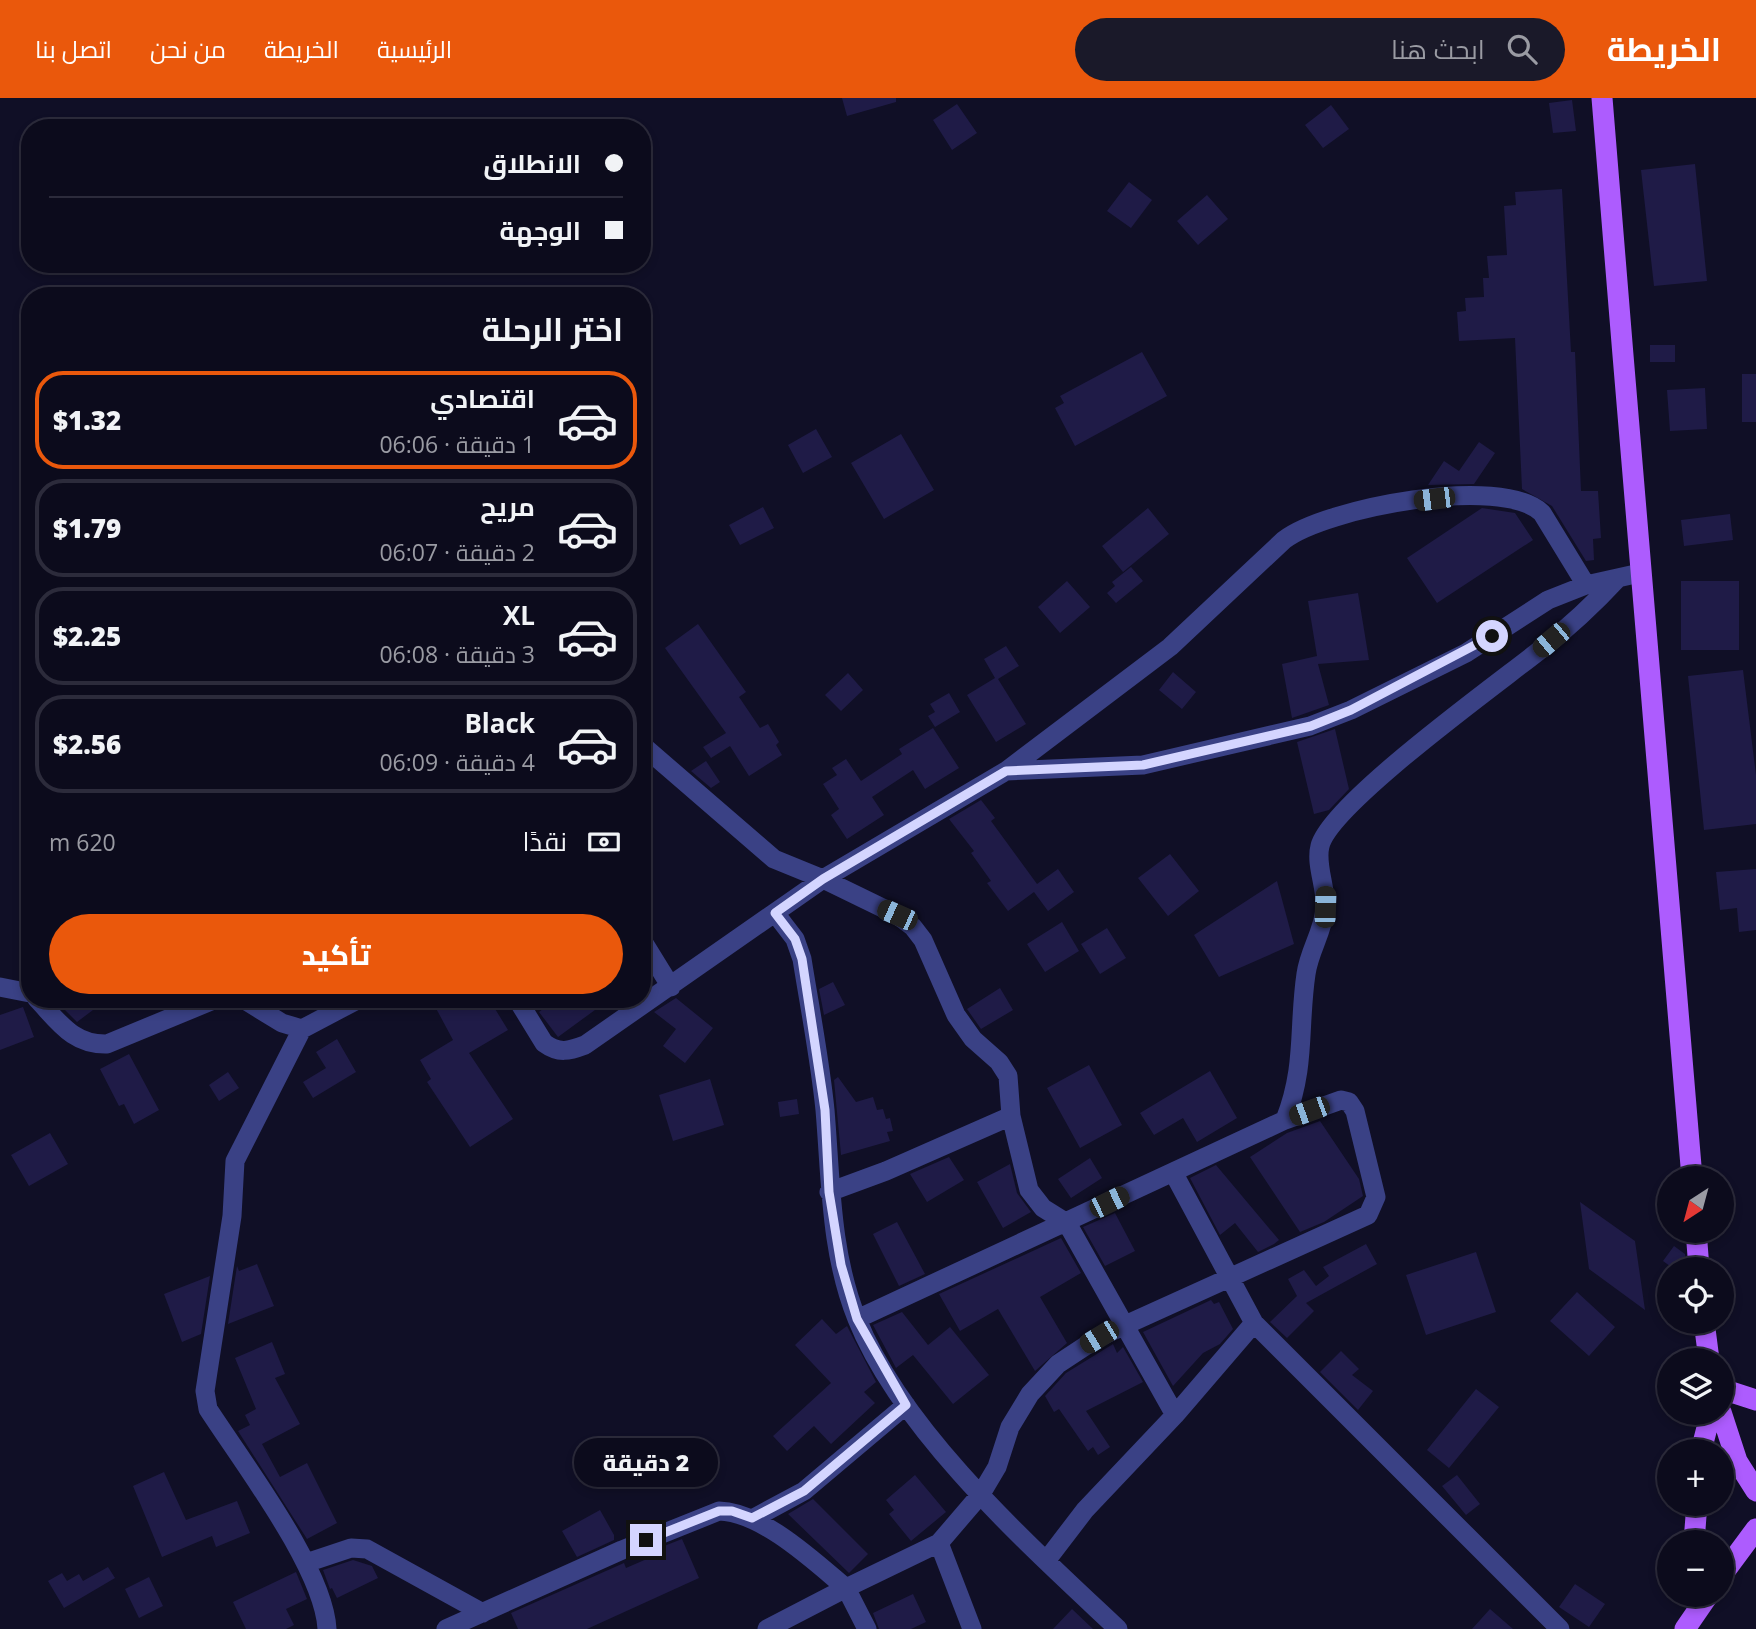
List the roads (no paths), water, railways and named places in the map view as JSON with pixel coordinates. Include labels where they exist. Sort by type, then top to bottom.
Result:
[{"type":"main road","points":[[1602,98],[1640,573],[1666,838],[1691,1166]]},
{"type":"main road","points":[[1734,1393],[1756,1399]]},
{"type":"main road","points":[[1725,1425],[1737,1461],[1756,1491]]},
{"type":"main road","points":[[1734,1559],[1756,1529]]},
{"type":"main road","points":[[1689,1623],[1700,1607]]},
{"type":"street","points":[[651,1001],[823,879],[1006,771],[1170,647],[1297,530],[1320,520],[1385,505],[1485,495],[1520,499],[1534,505],[1542,513],[1586,585]]},
{"type":"street","points":[[1006,771],[1143,765],[1311,726],[1351,710],[1466,653],[1548,600],[1586,585],[1640,573]]},
{"type":"street","points":[[1285,1120],[1300,1074],[1307,968],[1323,922],[1325,893],[1319,849],[1323,837],[1358,798],[1458,711],[1560,633],[1618,578]]},
{"type":"street","points":[[651,753],[765,852],[796,870],[823,879],[897,915],[918,933],[956,1015],[973,1039],[999,1062],[1008,1076],[1011,1116],[1029,1190],[1043,1208],[1067,1223],[1126,1323],[1175,1415]]},
{"type":"street","points":[[775,913],[795,939],[802,959],[825,1110],[829,1192],[841,1265],[857,1319],[906,1405],[981,1494],[1046,1561],[1118,1629]]},
{"type":"street","points":[[651,955],[671,987]]},
{"type":"street","points":[[0,987],[21,991]]},
{"type":"street","points":[[45,1008],[70,1034],[89,1045],[107,1044],[193,1008]]},
{"type":"street","points":[[258,1008],[282,1023],[302,1029]]},
{"type":"street","points":[[327,1629],[326,1611],[306,1563],[208,1409],[205,1391],[232,1216],[234,1161],[302,1029],[339,1008]]},
{"type":"street","points":[[523,1008],[544,1043],[563,1052],[602,1036],[641,1008]]},
{"type":"street","points":[[767,1629],[939,1543],[981,1494],[997,1466],[1010,1427],[1030,1394],[1058,1364],[1126,1323],[1229,1275],[1364,1218],[1374,1202],[1374,1186],[1357,1117],[1349,1102],[1333,1102],[1285,1120],[857,1319]]},
{"type":"street","points":[[829,1192],[886,1171],[1011,1116]]},
{"type":"street","points":[[1173,1172],[1254,1323],[1560,1629]]},
{"type":"street","points":[[1046,1561],[1085,1510],[1175,1415],[1254,1323]]},
{"type":"street","points":[[752,1518],[804,1491],[906,1405]]},
{"type":"street","points":[[446,1629],[622,1550],[719,1511],[732,1511],[752,1518],[846,1588],[867,1629]]},
{"type":"street","points":[[939,1543],[972,1629]]},
{"type":"street","points":[[306,1563],[351,1548],[367,1549],[483,1613]]}]
